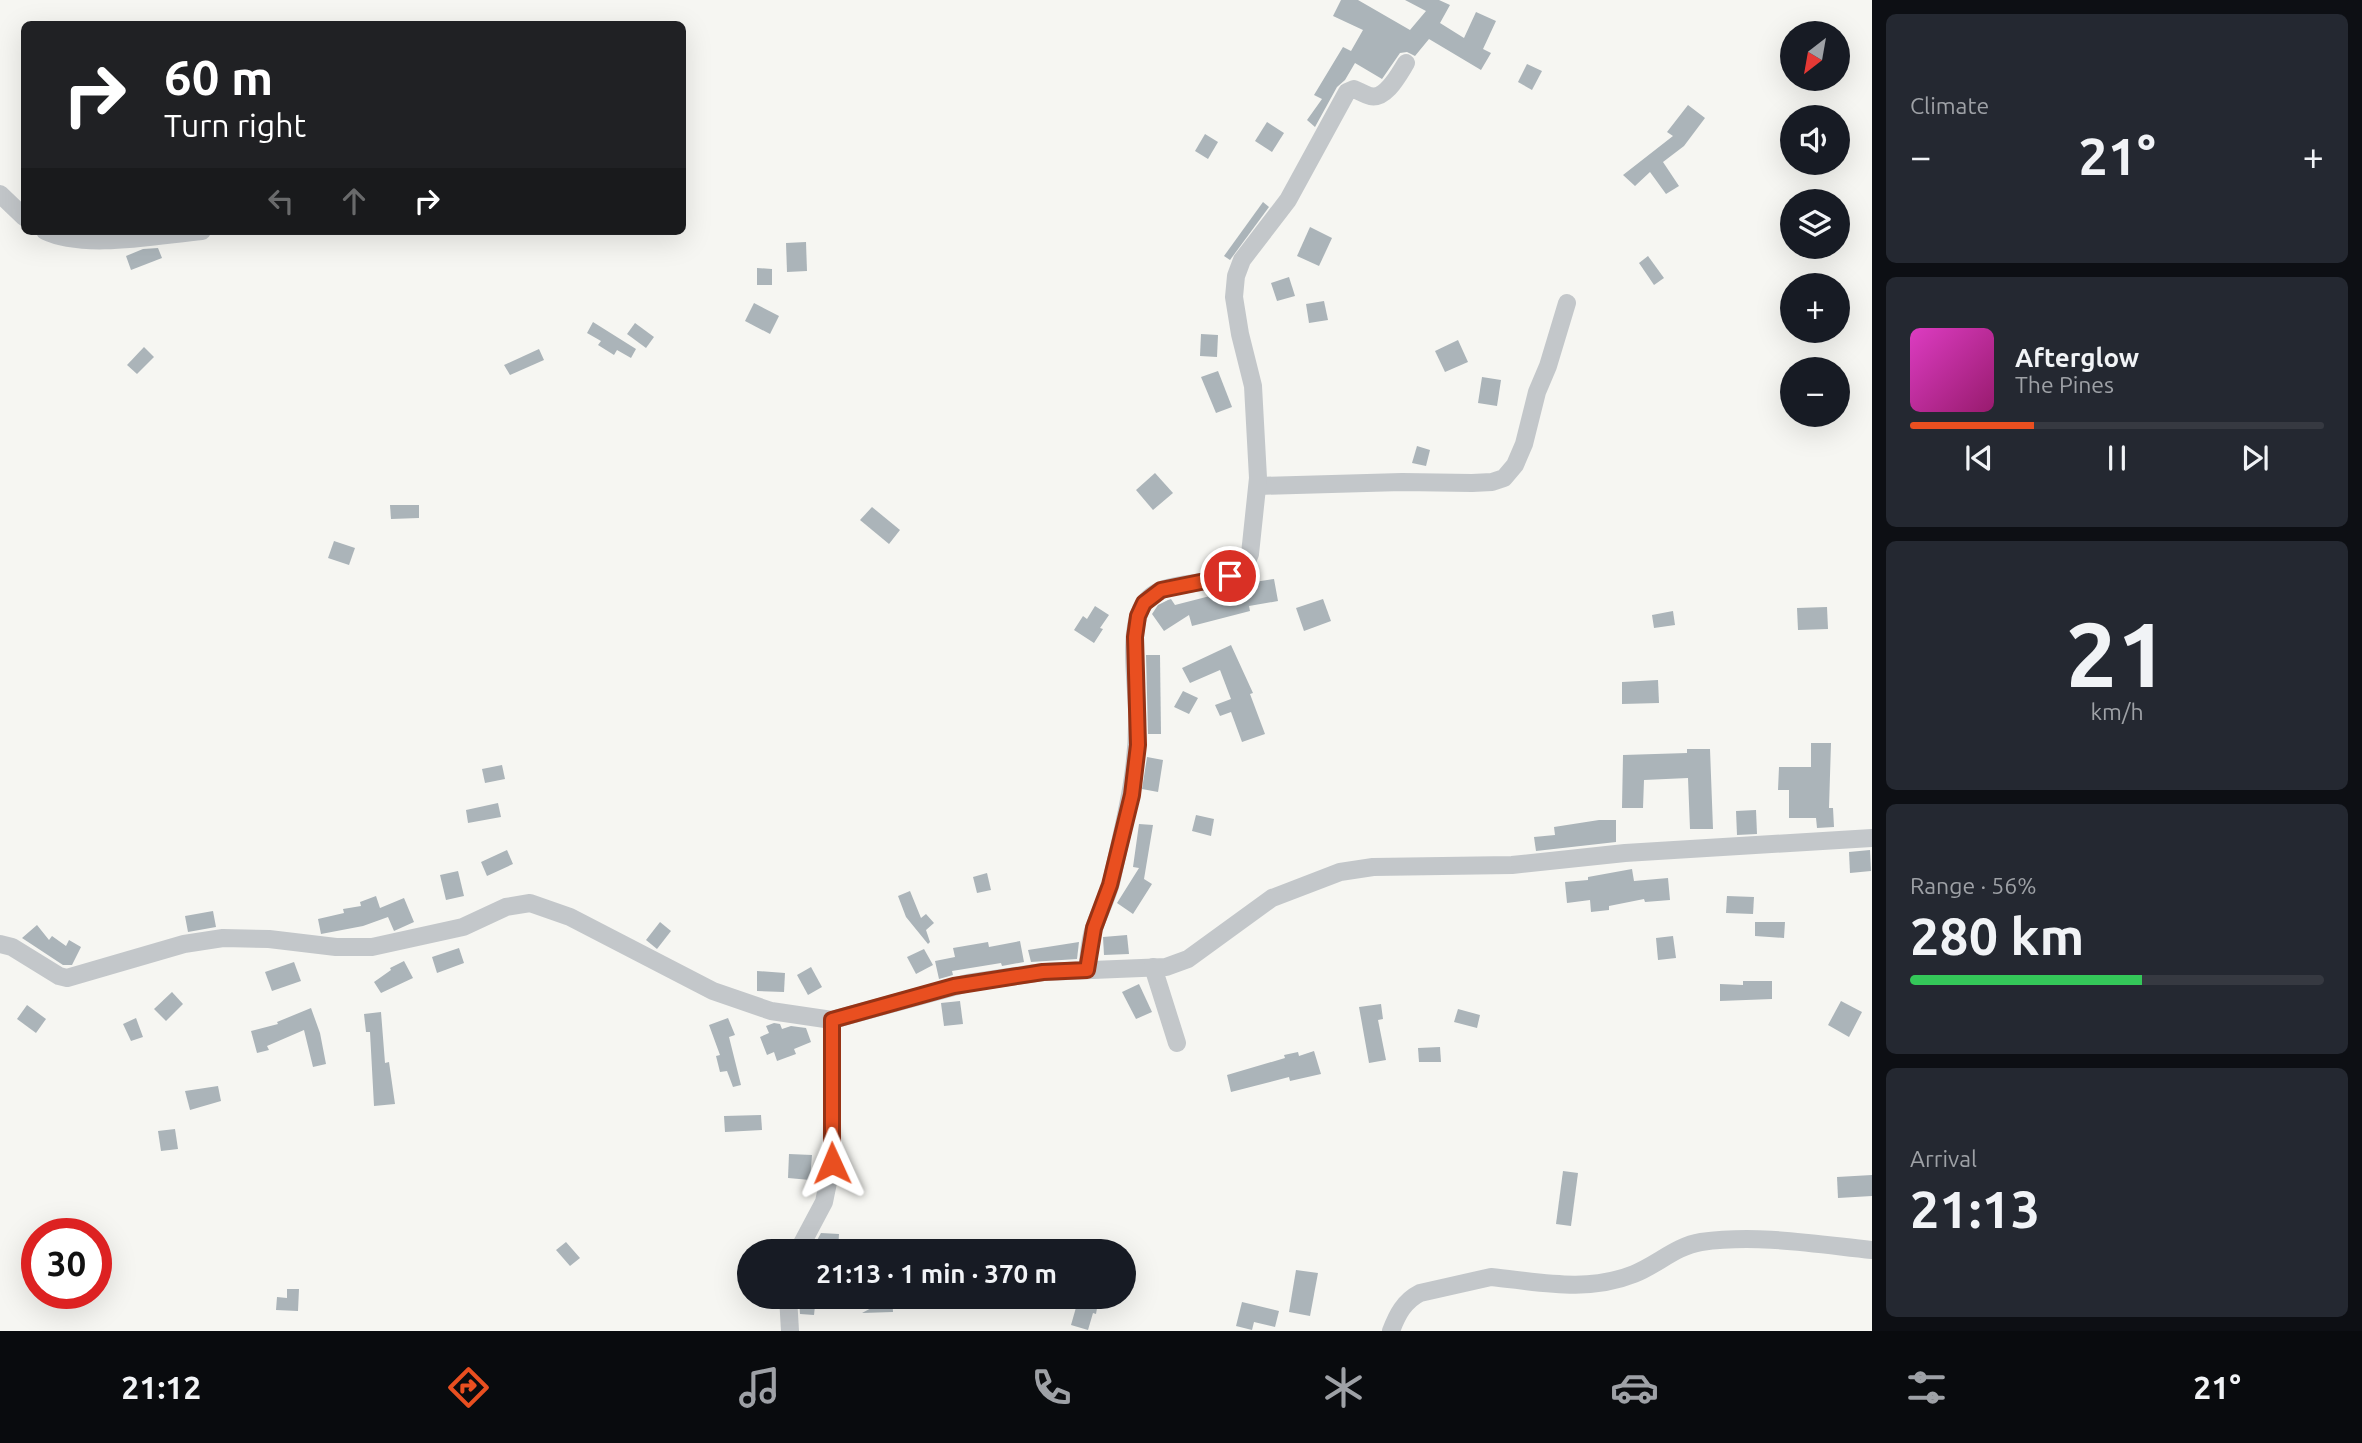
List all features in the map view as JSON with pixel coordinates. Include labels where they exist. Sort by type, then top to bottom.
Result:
[{"type":"street","points":[[1087,970],[1094,928],[1110,885],[1132,795],[1138,745],[1135,637],[1138,616],[1144,603],[1161,590],[1230,576],[1245,564],[1251,548],[1258,486],[1253,386],[1234,297],[1238,267],[1288,200],[1347,92],[1354,89],[1371,97],[1381,94],[1390,87],[1405,63]]},
{"type":"street","points":[[0,194],[21,214]]},
{"type":"street","points":[[60,235],[74,239],[122,239],[162,235]]},
{"type":"street","points":[[1258,486],[1472,483],[1504,478],[1515,465],[1524,443],[1537,392],[1548,366],[1567,303]]},
{"type":"street","points":[[0,944],[12,947],[59,976],[67,978],[184,944],[223,938],[269,939],[336,947],[372,947],[463,927],[506,906],[530,903],[570,917],[722,995],[771,1011],[832,1020],[961,985],[1043,972],[1166,967],[1188,959],[1272,898],[1340,872],[1373,867],[1512,864],[1625,853],[1872,838]]},
{"type":"street","points":[[1153,967],[1177,1043]]},
{"type":"street","points":[[804,1239],[824,1202],[832,1163],[832,1020]]},
{"type":"street","points":[[1391,1331],[1399,1313],[1412,1297],[1491,1277],[1575,1286],[1602,1284],[1637,1273],[1673,1252],[1699,1242],[1755,1238],[1872,1250]]},
{"type":"street","points":[[789,1309],[790,1331]]},
{"type":"building","points":[[1341,0],[1358,0],[1410,30],[1426,11],[1405,0],[1439,0],[1450,5],[1440,23],[1464,38],[1476,12],[1496,21],[1483,49],[1491,53],[1481,70],[1429,39],[1415,56],[1407,52],[1400,53],[1382,79],[1355,63],[1345,80],[1337,87],[1315,127],[1307,120],[1322,99],[1314,95],[1343,47],[1351,51],[1363,30],[1333,16]]},
{"type":"building","points":[[1527,64],[1542,71],[1532,90],[1518,82]]},
{"type":"building","points":[[1688,105],[1705,118],[1684,146],[1663,162],[1679,186],[1666,194],[1650,172],[1635,186],[1623,175],[1673,136],[1667,132]]},
{"type":"building","points":[[1267,122],[1284,133],[1272,152],[1255,141]]},
{"type":"building","points":[[1205,134],[1218,142],[1208,159],[1195,151]]},
{"type":"building","points":[[1263,202],[1269,207],[1230,260],[1224,256]]},
{"type":"building","points":[[1310,227],[1332,238],[1319,266],[1297,256]]},
{"type":"building","points":[[806,242],[807,271],[787,272],[786,243]]},
{"type":"building","points":[[158,248],[162,258],[131,270],[126,256],[143,249]]},
{"type":"building","points":[[1648,256],[1664,278],[1654,285],[1639,263]]},
{"type":"building","points":[[757,268],[772,269],[772,285],[757,285]]},
{"type":"building","points":[[1289,277],[1295,296],[1277,301],[1271,283]]},
{"type":"building","points":[[1324,301],[1328,320],[1309,323],[1306,304]]},
{"type":"building","points":[[754,303],[779,316],[770,334],[745,321]]},
{"type":"building","points":[[593,322],[636,349],[631,358],[617,350],[614,355],[598,345],[601,341],[587,333]]},
{"type":"building","points":[[635,323],[654,337],[646,348],[627,334]]},
{"type":"building","points":[[1201,334],[1218,335],[1217,357],[1200,356]]},
{"type":"building","points":[[1458,340],[1468,362],[1445,372],[1435,351]]},
{"type":"building","points":[[144,347],[154,357],[137,374],[127,365]]},
{"type":"building","points":[[539,349],[544,360],[510,375],[504,365]]},
{"type":"building","points":[[1218,371],[1232,407],[1216,413],[1201,377]]},
{"type":"building","points":[[1482,377],[1501,380],[1497,406],[1478,403]]},
{"type":"building","points":[[1417,446],[1430,450],[1426,466],[1412,463]]},
{"type":"building","points":[[1155,473],[1173,493],[1153,510],[1136,490]]},
{"type":"building","points":[[390,505],[419,505],[419,518],[391,519]]},
{"type":"building","points":[[872,507],[900,530],[889,544],[860,520]]},
{"type":"building","points":[[334,541],[355,548],[349,565],[328,558]]},
{"type":"building","points":[[1274,579],[1278,601],[1249,606],[1250,611],[1192,626],[1189,615],[1164,631],[1152,614],[1158,605],[1171,599],[1175,605],[1249,586],[1248,583]]},
{"type":"building","points":[[1323,599],[1331,621],[1304,631],[1296,608]]},
{"type":"building","points":[[1095,606],[1109,615],[1094,643],[1074,630],[1083,616],[1087,619]]},
{"type":"building","points":[[1827,607],[1828,629],[1798,630],[1797,608]]},
{"type":"building","points":[[1673,611],[1675,625],[1654,628],[1652,615]]},
{"type":"building","points":[[1231,645],[1253,693],[1250,694],[1265,734],[1242,742],[1231,712],[1220,716],[1215,705],[1231,699],[1220,670],[1190,683],[1182,668]]},
{"type":"building","points":[[1146,655],[1160,655],[1161,734],[1148,734]]},
{"type":"building","points":[[1658,680],[1659,703],[1622,704],[1622,682]]},
{"type":"building","points":[[1183,691],[1198,698],[1189,714],[1174,707]]},
{"type":"building","points":[[1811,743],[1831,743],[1829,808],[1833,808],[1834,827],[1817,828],[1816,818],[1789,818],[1789,790],[1778,790],[1779,767],[1811,767]]},
{"type":"building","points":[[1687,749],[1710,749],[1713,829],[1690,829],[1688,778],[1644,780],[1643,808],[1622,808],[1623,755],[1687,753]]},
{"type":"building","points":[[1147,757],[1163,760],[1158,792],[1142,789]]},
{"type":"building","points":[[502,765],[505,779],[485,783],[482,769]]},
{"type":"building","points":[[498,803],[501,817],[468,823],[466,810]]},
{"type":"building","points":[[1756,810],[1757,834],[1737,835],[1736,811]]},
{"type":"building","points":[[1196,815],[1214,819],[1211,836],[1192,831]]},
{"type":"building","points":[[1616,820],[1616,842],[1536,851],[1534,837],[1555,835],[1554,827]]},
{"type":"building","points":[[1139,824],[1153,825],[1144,879],[1152,884],[1133,914],[1117,903],[1139,868],[1133,867]]},
{"type":"building","points":[[507,850],[513,864],[487,876],[481,862]]},
{"type":"building","points":[[1870,850],[1871,871],[1850,873],[1849,852]]},
{"type":"building","points":[[1632,869],[1634,881],[1668,878],[1670,900],[1645,902],[1644,899],[1609,906],[1609,910],[1591,912],[1590,900],[1567,903],[1565,882],[1588,880],[1588,877]]},
{"type":"building","points":[[458,871],[464,896],[446,900],[440,875]]},
{"type":"building","points":[[987,873],[991,890],[977,893],[973,877]]},
{"type":"building","points":[[910,891],[921,918],[926,914],[934,923],[926,930],[930,942],[928,944],[906,917],[898,896]]},
{"type":"building","points":[[376,896],[380,908],[404,898],[414,922],[394,931],[388,917],[363,926],[321,934],[318,919],[344,913],[343,909],[361,906],[360,902]]},
{"type":"building","points":[[1727,896],[1754,897],[1753,914],[1726,913]]},
{"type":"building","points":[[213,911],[216,927],[188,932],[185,916]]},
{"type":"building","points":[[660,922],[671,931],[657,949],[646,940]]},
{"type":"building","points":[[1755,922],[1785,922],[1784,938],[1755,936]]},
{"type":"building","points":[[37,925],[49,940],[52,936],[66,946],[69,940],[81,947],[72,965],[63,965],[22,938]]},
{"type":"building","points":[[1127,935],[1129,954],[1104,955],[1103,937]]},
{"type":"building","points":[[1673,936],[1676,958],[1658,960],[1656,938]]},
{"type":"building","points":[[1020,941],[1024,962],[952,971],[953,975],[939,979],[935,961],[955,957],[953,948],[988,942],[989,947]]},
{"type":"building","points":[[1079,942],[1077,959],[1031,962],[1028,950]]},
{"type":"building","points":[[459,948],[464,963],[437,973],[432,957]]},
{"type":"building","points":[[924,949],[933,965],[916,974],[907,957]]},
{"type":"building","points":[[404,961],[413,978],[381,993],[374,982],[391,970],[390,968]]},
{"type":"building","points":[[294,962],[301,981],[272,991],[265,972]]},
{"type":"building","points":[[811,967],[822,987],[808,995],[797,975]]},
{"type":"building","points":[[757,971],[785,973],[784,992],[757,991]]},
{"type":"building","points":[[1743,981],[1772,981],[1772,999],[1720,1001],[1720,984],[1743,985]]},
{"type":"building","points":[[1139,984],[1152,1012],[1136,1019],[1122,992]]},
{"type":"building","points":[[172,992],[183,1004],[166,1021],[154,1009]]},
{"type":"building","points":[[960,1001],[963,1024],[944,1026],[941,1003]]},
{"type":"building","points":[[1841,1001],[1862,1012],[1849,1037],[1828,1025]]},
{"type":"building","points":[[1381,1004],[1383,1019],[1378,1020],[1386,1060],[1369,1063],[1359,1007]]},
{"type":"building","points":[[27,1005],[46,1019],[36,1033],[17,1019]]},
{"type":"building","points":[[311,1008],[320,1033],[326,1064],[313,1067],[304,1030],[267,1046],[269,1050],[257,1053],[251,1031],[278,1024],[277,1022]]},
{"type":"building","points":[[1458,1009],[1480,1015],[1477,1028],[1454,1022]]},
{"type":"building","points":[[381,1012],[385,1063],[389,1062],[395,1104],[374,1106],[370,1032],[366,1032],[364,1014]]},
{"type":"building","points":[[136,1018],[143,1037],[131,1041],[123,1024]]},
{"type":"building","points":[[728,1018],[735,1035],[729,1037],[741,1085],[733,1087],[727,1071],[720,1072],[716,1056],[720,1055],[709,1025]]},
{"type":"building","points":[[780,1024],[782,1029],[791,1026],[806,1028],[811,1042],[794,1049],[796,1054],[777,1061],[774,1052],[767,1055],[760,1037],[769,1033],[766,1026]]},
{"type":"building","points":[[1440,1047],[1441,1062],[1419,1062],[1418,1048]]},
{"type":"building","points":[[1314,1051],[1321,1074],[1290,1081],[1289,1077],[1231,1092],[1227,1075],[1285,1058],[1284,1055],[1298,1052],[1299,1056]]},
{"type":"building","points":[[218,1086],[221,1101],[190,1110],[185,1091]]},
{"type":"building","points":[[761,1115],[762,1130],[725,1132],[724,1116]]},
{"type":"building","points":[[175,1129],[178,1149],[161,1151],[158,1131]]},
{"type":"building","points":[[789,1154],[812,1155],[810,1180],[788,1178]]},
{"type":"building","points":[[1563,1171],[1578,1173],[1571,1226],[1556,1224]]},
{"type":"building","points":[[1872,1175],[1872,1196],[1838,1198],[1837,1177]]},
{"type":"building","points":[[821,1233],[839,1234],[839,1239],[818,1239]]},
{"type":"building","points":[[566,1242],[580,1258],[570,1266],[556,1250]]},
{"type":"building","points":[[1296,1270],[1318,1273],[1310,1316],[1289,1312]]},
{"type":"building","points":[[287,1289],[299,1289],[298,1311],[276,1310],[277,1297],[287,1298]]},
{"type":"building","points":[[1242,1302],[1279,1311],[1275,1327],[1254,1322],[1252,1330],[1236,1326]]},
{"type":"building","points":[[800,1309],[815,1309],[814,1315],[800,1314]]},
{"type":"building","points":[[869,1309],[893,1309],[893,1312],[862,1313]]},
{"type":"building","points":[[1076,1309],[1097,1309],[1088,1330],[1071,1325]]},
{"type":"route","points":[[832,1163],[832,1020],[954,986],[1043,972],[1087,970],[1094,928],[1110,885],[1132,795],[1138,745],[1135,637],[1138,616],[1144,603],[1161,590],[1230,576]]}]
